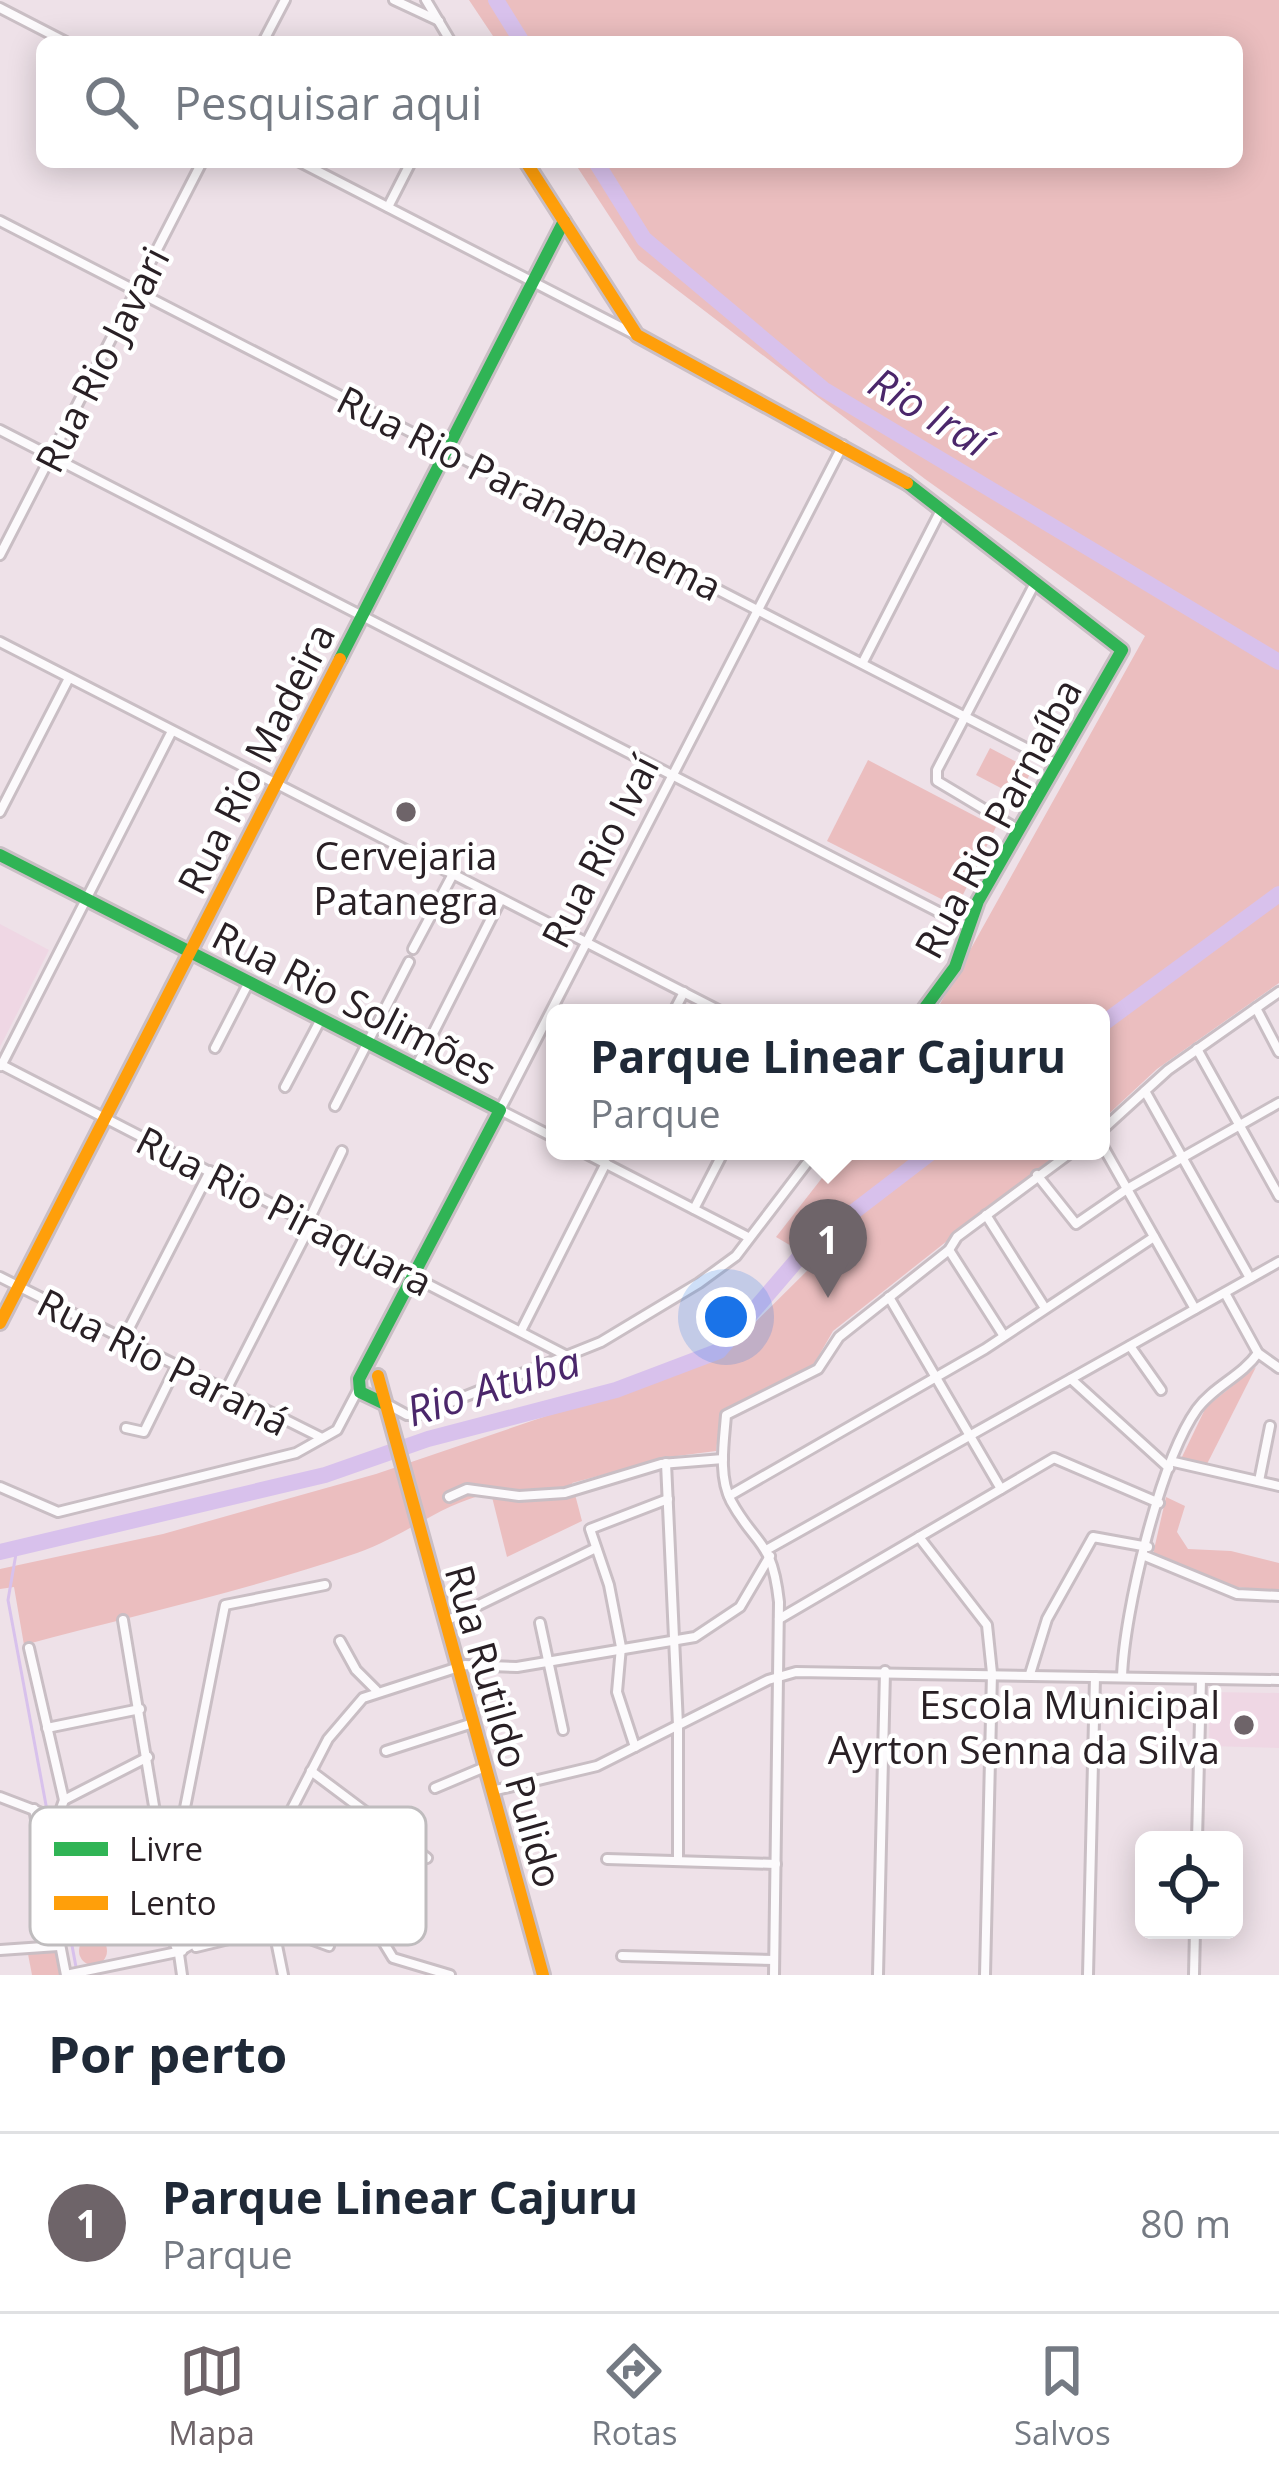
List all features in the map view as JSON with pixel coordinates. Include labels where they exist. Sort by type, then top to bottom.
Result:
[{"type":"street","points":[[266,36],[285,0]]},
{"type":"street","points":[[394,0],[440,22]]},
{"type":"street","points":[[426,0],[448,36]]},
{"type":"street","points":[[0,8],[54,36]]},
{"type":"street","points":[[417,11],[432,10]]},
{"type":"street","name":"Rua Rio Javari","points":[[0,555],[199,168]]},
{"type":"street","points":[[312,168],[892,471],[1035,583],[963,714],[937,781],[1019,830]]},
{"type":"street","points":[[388,207],[407,168]]},
{"type":"street","points":[[530,168],[637,335]]},
{"type":"street","name":"Rua Rio Paranapanema","points":[[0,221],[1058,765]]},
{"type":"street","name":"Rua Rio Madeira","points":[[0,1323],[564,221]]},
{"type":"street","points":[[0,430],[966,926]]},
{"type":"street","name":"Rua Rio Ivaí","points":[[554,1004],[843,445]]},
{"type":"street","points":[[863,662],[940,512]]},
{"type":"street","name":"Rua Rio Parnaíba","points":[[927,1004],[967,944],[966,926],[1122,650],[1035,583]]},
{"type":"street","points":[[0,643],[707,1004]]},
{"type":"street","points":[[0,812],[68,678]]},
{"type":"street","points":[[0,1065],[172,730]]},
{"type":"street","name":"Rua Rio Solimões","points":[[0,855],[546,1133]]},
{"type":"street","points":[[413,949],[453,874]]},
{"type":"street","points":[[416,1067],[501,899]]},
{"type":"street","points":[[335,1106],[409,962]]},
{"type":"street","points":[[215,1048],[249,982]]},
{"type":"street","points":[[678,1004],[684,992]]},
{"type":"street","points":[[1110,1123],[1197,1049],[1279,992]]},
{"type":"street","points":[[1256,1008],[1279,1052]]},
{"type":"street","points":[[285,1088],[321,1019]]},
{"type":"street","name":"Rua Rio Ivaí","points":[[329,1436],[362,1386],[546,1020]]},
{"type":"street","points":[[1197,1049],[1279,1196]]},
{"type":"street","name":"Rua Rio Piraquara","points":[[0,1065],[569,1357]]},
{"type":"street","points":[[1144,1091],[1250,1278]]},
{"type":"street","points":[[1037,1175],[1076,1224],[1126,1189],[1279,1102]]},
{"type":"street","points":[[225,1392],[343,1151]]},
{"type":"street","points":[[521,1331],[601,1160]]},
{"type":"street","points":[[606,1160],[748,1237]]},
{"type":"street","points":[[694,1209],[719,1160]]},
{"type":"street","points":[[362,1386],[402,1413],[421,1414],[569,1357],[699,1283],[736,1256],[809,1160]]},
{"type":"street","points":[[774,1975],[779,1619],[769,1553],[729,1496],[723,1460],[727,1415],[815,1372],[839,1337],[950,1250],[957,1237],[1059,1160]]},
{"type":"street","points":[[1110,1160],[1195,1309]]},
{"type":"street","points":[[123,1340],[210,1171]]},
{"type":"street","points":[[986,1215],[1043,1305]]},
{"type":"street","points":[[729,1496],[936,1378],[1154,1237]]},
{"type":"street","points":[[950,1250],[1001,1334]]},
{"type":"street","points":[[294,1807],[343,1717],[376,1690],[457,1667],[546,1662],[694,1637],[736,1610],[769,1553],[1279,1262]]},
{"type":"street","name":"Rua Rio Paraná","points":[[0,1276],[311,1436],[329,1436]]},
{"type":"street","points":[[1225,1293],[1258,1353],[1279,1368]]},
{"type":"street","points":[[890,1297],[1000,1489]]},
{"type":"street","points":[[1130,1346],[1161,1390]]},
{"type":"street","name":"Rua Rio Ivaí","points":[[378,1350],[388,1418]]},
{"type":"street","points":[[1122,1677],[1125,1627],[1171,1465],[1201,1405],[1258,1353]]},
{"type":"street","points":[[126,1428],[144,1432],[176,1367]]},
{"type":"street","points":[[362,1386],[376,1395],[380,1379]]},
{"type":"street","points":[[362,1386],[380,1379]]},
{"type":"street","points":[[1071,1379],[1171,1465],[1279,1486]]},
{"type":"street","name":"Rua Rutildo Pulido","points":[[388,1418],[543,1975]]},
{"type":"street","points":[[1259,1481],[1270,1426]]},
{"type":"street","points":[[0,1487],[58,1512],[296,1453],[329,1436]]},
{"type":"street","points":[[779,1619],[1054,1458],[1159,1503]]},
{"type":"street","points":[[449,1497],[467,1489],[519,1496],[565,1493],[666,1463],[723,1460]]},
{"type":"street","points":[[666,1463],[678,1725],[678,1861]]},
{"type":"street","points":[[635,1747],[617,1692],[621,1647],[590,1529],[668,1499]]},
{"type":"street","points":[[920,1537],[987,1625],[992,1673],[985,1975]]},
{"type":"street","points":[[1030,1674],[1045,1623],[1093,1537],[1147,1552],[1237,1594],[1279,1596]]},
{"type":"street","points":[[444,1621],[596,1548]]},
{"type":"street","points":[[185,1807],[225,1605],[325,1585]]},
{"type":"street","points":[[123,1620],[156,1807]]},
{"type":"street","points":[[540,1623],[563,1730]]},
{"type":"street","points":[[340,1641],[356,1670],[376,1690]]},
{"type":"street","points":[[29,1648],[64,1800]]},
{"type":"street","points":[[878,1975],[885,1671]]},
{"type":"street","points":[[492,1791],[597,1766],[781,1675],[885,1671],[1279,1680]]},
{"type":"street","points":[[1088,1975],[1095,1676]]},
{"type":"street","points":[[1197,1831],[1201,1678]]},
{"type":"street","points":[[47,1728],[140,1709]]},
{"type":"street","points":[[386,1751],[473,1723]]},
{"type":"street","points":[[60,1807],[64,1800],[148,1757]]},
{"type":"street","points":[[435,1788],[485,1767]]},
{"type":"street","points":[[311,1772],[360,1807]]},
{"type":"street","points":[[0,1797],[30,1808]]},
{"type":"street","points":[[607,1859],[776,1864]]},
{"type":"street","points":[[1194,1975],[1195,1939]]},
{"type":"street","points":[[175,1945],[178,1952]]},
{"type":"street","points":[[177,1945],[182,1975]]},
{"type":"street","points":[[178,1952],[189,1945]]},
{"type":"street","points":[[0,1950],[59,1946],[66,1975],[206,1945]]},
{"type":"street","points":[[277,1945],[283,1975]]},
{"type":"street","points":[[385,1945],[393,1958],[450,1975]]},
{"type":"street","points":[[622,1956],[774,1960]]},
{"type":"shaded area","points":[[469,0],[1279,0],[1279,983],[1157,1069],[1110,1113],[1110,1004],[940,1004],[1145,636],[925,479],[638,260],[578,168],[1243,168],[1243,36],[493,36]]},
{"type":"shaded area","points":[[990,748],[1032,770],[1018,797],[976,775]]},
{"type":"shaded area","points":[[868,760],[996,827],[957,907],[827,841]]},
{"type":"shaded area","points":[[0,924],[49,950],[0,1047]]},
{"type":"shaded area","points":[[836,1160],[1050,1160],[833,1331],[814,1364],[721,1411],[716,1451],[669,1457],[572,1483],[582,1521],[507,1557],[491,1493],[456,1504],[375,1546],[316,1566],[24,1645],[14,1587],[0,1589],[0,1569],[163,1534],[376,1474],[720,1357],[817,1261],[776,1237]]},
{"type":"shaded area","points":[[1256,1367],[1207,1464],[1181,1459],[1206,1407]]},
{"type":"shaded area","points":[[1166,1497],[1185,1506],[1177,1532],[1188,1549],[1231,1551],[1279,1563],[1279,1591],[1235,1587],[1153,1554]]},
{"type":"shaded area","name":"Escola Municipal Ayrton Senna da Silva","points":[[1210,1692],[1279,1693],[1279,1748],[1209,1746]]},
{"type":"shaded area","points":[[81,1945],[106,1946],[106,1956],[98,1964],[88,1964],[80,1956]]},
{"type":"shaded area","points":[[55,1952],[60,1975],[32,1975],[28,1954]]},
{"type":"waterway","name":"Rio Iraí","points":[[496,0],[518,36]]},
{"type":"waterway","name":"Rio Iraí","points":[[600,168],[644,239],[823,389],[1279,662]]},
{"type":"waterway","name":"Rio Atuba","points":[[1110,1018],[1279,894]]},
{"type":"waterway","name":"Rio Atuba","points":[[0,1552],[325,1475],[428,1439],[616,1390],[719,1351],[809,1246],[921,1160]]},
{"type":"waterway","points":[[17,1548],[8,1600],[46,1807]]},
{"type":"waterway","points":[[72,1945],[76,1967]]},
{"type":"traffic: fast","points":[[340,659],[564,221]]},
{"type":"traffic: fast","points":[[907,483],[1122,650],[978,901],[955,967],[928,1004]]},
{"type":"traffic: fast","points":[[0,855],[500,1110],[359,1379],[360,1392],[383,1403]]},
{"type":"traffic: slow","points":[[530,168],[637,335],[907,483]]},
{"type":"traffic: slow","points":[[0,1323],[340,659]]},
{"type":"traffic: slow","points":[[378,1376],[543,1975]]},
{"type":"place","name":"Cervejaria Patanegra","points":[[406,812]]},
{"type":"place","name":"Parque Linear Cajuru","points":[[828,1298]]},
{"type":"place","name":"Escola Municipal Ayrton Senna da Silva","points":[[1244,1725]]}]
